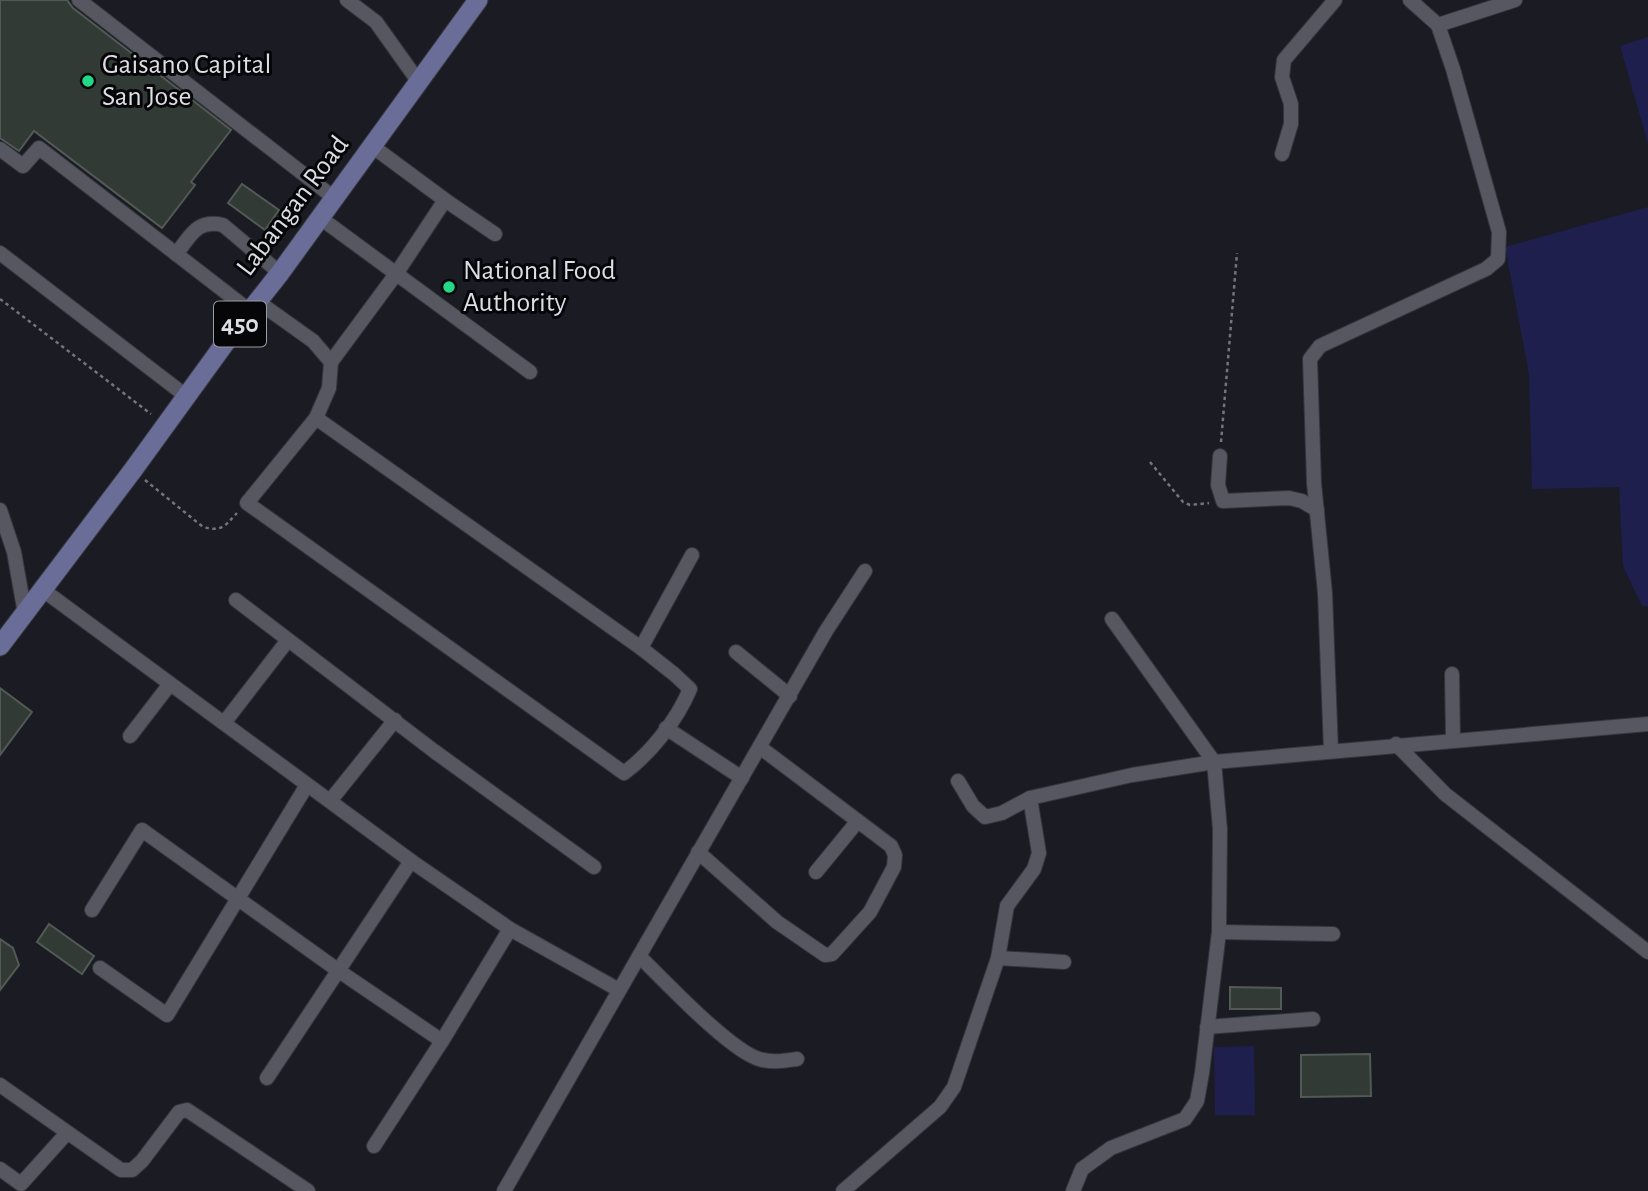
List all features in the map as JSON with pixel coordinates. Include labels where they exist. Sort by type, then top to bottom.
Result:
[{"type":"main road","name":"Labangan Road","points":[[0,646],[280,273],[318,217],[478,0]]},
{"type":"street","points":[[79,0],[333,197]]},
{"type":"street","points":[[347,0],[376,22],[418,81]]},
{"type":"street","points":[[1282,154],[1291,124],[1291,104],[1282,77],[1284,60],[1335,0]]},
{"type":"street","points":[[1331,751],[1325,593],[1317,510],[1310,359],[1320,346],[1486,269],[1498,259],[1499,232],[1453,69],[1438,25],[1410,0]]},
{"type":"street","points":[[1438,25],[1515,0]]},
{"type":"street","points":[[372,146],[495,234]]},
{"type":"street","points":[[0,149],[23,166],[39,148],[176,254],[313,341],[331,362]]},
{"type":"street","points":[[316,418],[641,648],[690,690],[683,706],[640,762],[624,773],[247,503],[316,418],[329,388],[331,362],[396,274],[445,200]]},
{"type":"street","points":[[318,217],[530,372]]},
{"type":"street","points":[[176,254],[200,225],[223,225],[280,273]]},
{"type":"street","points":[[0,253],[186,397]]},
{"type":"street","points":[[1220,456],[1218,485],[1223,501],[1289,498],[1302,501],[1317,510]]},
{"type":"street","points":[[0,510],[14,552],[25,614]]},
{"type":"street","points":[[641,648],[692,555]]},
{"type":"street","points":[[504,1191],[826,631],[865,571]]},
{"type":"street","points":[[43,590],[307,785],[510,929],[619,990]]},
{"type":"street","points":[[236,600],[594,867]]},
{"type":"street","points":[[1073,1191],[1082,1169],[1111,1148],[1185,1119],[1197,1101],[1219,932],[1220,829],[1214,762],[1112,619]]},
{"type":"street","points":[[224,723],[288,640]]},
{"type":"street","points":[[736,652],[790,696]]},
{"type":"street","points":[[1452,674],[1453,740]]},
{"type":"street","points":[[130,736],[170,684]]},
{"type":"street","points":[[330,801],[395,720]]},
{"type":"street","points":[[958,781],[973,806],[985,817],[1002,813],[1030,798],[1132,775],[1214,762],[1648,724]]},
{"type":"street","points":[[666,727],[742,778]]},
{"type":"street","points":[[1396,744],[1445,794],[1648,951]]},
{"type":"street","points":[[698,852],[777,922],[825,955],[832,954],[870,912],[894,867],[895,855],[891,846],[761,748]]},
{"type":"street","points":[[100,968],[167,1015],[307,785]]},
{"type":"street","points":[[843,1191],[940,1107],[954,1087],[998,958],[1007,906],[1034,869],[1039,853],[1030,798]]},
{"type":"street","points":[[816,872],[857,822]]},
{"type":"street","points":[[92,910],[142,830],[442,1041]]},
{"type":"street","points":[[267,1078],[411,860]]},
{"type":"street","points":[[374,1146],[510,929]]},
{"type":"street","points":[[1219,932],[1333,933]]},
{"type":"street","points":[[639,956],[727,1039],[755,1058],[773,1063],[797,1059]]},
{"type":"street","points":[[998,958],[1064,962]]},
{"type":"street","points":[[1207,1027],[1313,1019]]},
{"type":"street","points":[[0,1085],[121,1170],[132,1170],[142,1161],[178,1112],[187,1110],[308,1191]]},
{"type":"street","points":[[0,1169],[21,1184],[67,1133]]},
{"type":"path","points":[[1220,456],[1237,253]]},
{"type":"path","points":[[0,299],[165,425]]},
{"type":"path","points":[[1150,462],[1183,502],[1190,505],[1223,501]]},
{"type":"path","points":[[133,470],[203,527],[215,530],[223,527],[247,503]]},
{"type":"shaded area","points":[[1648,37],[1648,144],[1620,46]]},
{"type":"shaded area","points":[[1648,207],[1648,606],[1642,606],[1623,566],[1619,487],[1532,489],[1529,374],[1505,247]]},
{"type":"shaded area","points":[[1254,1046],[1255,1115],[1215,1115],[1214,1047]]},
{"type":"building","points":[[0,0],[67,0],[73,8],[231,130],[191,182],[195,185],[162,228],[34,131],[19,151],[0,138]]},
{"type":"building","points":[[242,184],[279,210],[265,230],[228,203]]},
{"type":"building","points":[[0,688],[32,712],[0,755]]},
{"type":"building","points":[[49,924],[94,956],[82,974],[37,942]]},
{"type":"building","points":[[0,939],[13,948],[19,965],[0,990]]},
{"type":"building","points":[[1230,987],[1281,988],[1281,1009],[1230,1009]]},
{"type":"building","points":[[1370,1054],[1371,1096],[1301,1097],[1301,1055]]},
{"type":"place","name":"Gaisano Capital San Jose","points":[[88,81]]},
{"type":"place","name":"National Food Authority","points":[[449,287]]}]
